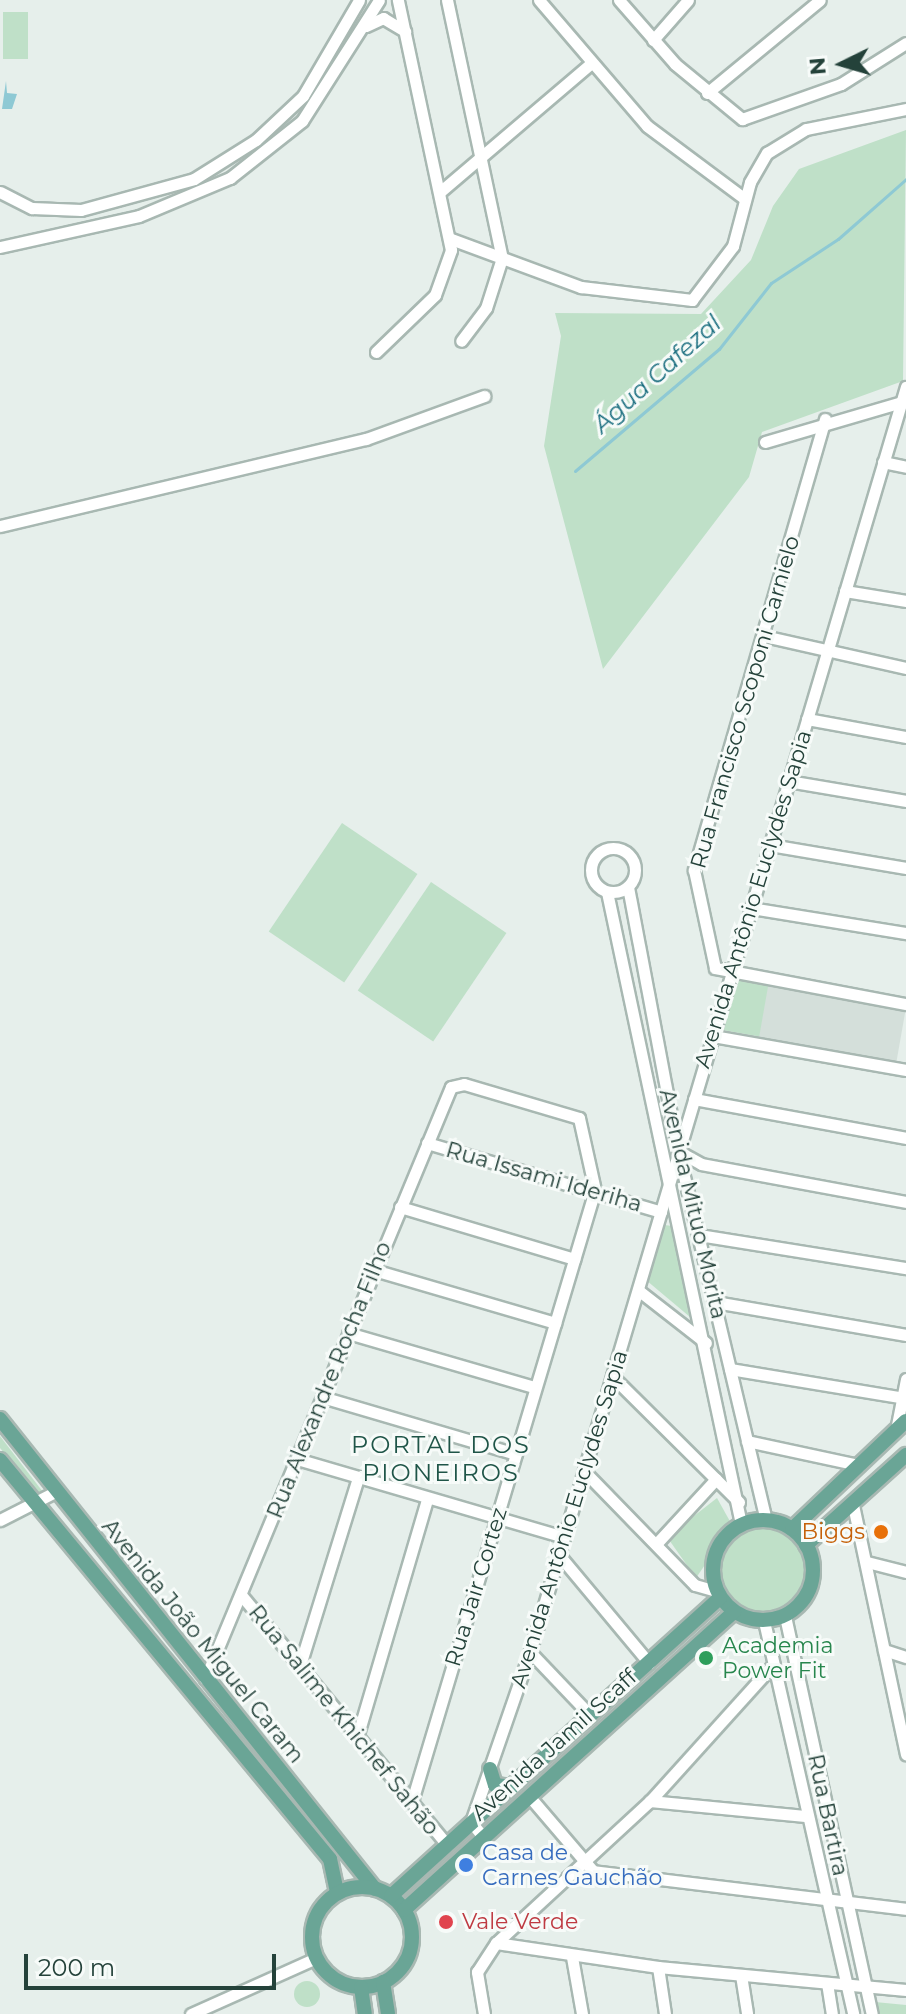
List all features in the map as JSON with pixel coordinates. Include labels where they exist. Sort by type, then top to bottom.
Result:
[{"type":"main road","name":"Avenida João Miguel Caram","points":[[0,1419],[55,1492],[375,1889]]},
{"type":"main road","points":[[792,1529],[901,1426]]},
{"type":"main road","points":[[806,1545],[906,1455]]},
{"type":"main road","name":"Avenida João Miguel Caram","points":[[0,1460],[330,1859],[337,1893]]},
{"type":"main road","points":[[766,1519],[792,1529],[806,1545],[813,1577],[785,1616],[764,1621],[734,1612],[718,1594],[717,1548],[741,1524],[766,1519]]},
{"type":"main road","name":"Avenida Jamil Scaff","points":[[391,1896],[649,1663],[718,1594]]},
{"type":"main road","name":"Avenida Jamil Scaff","points":[[404,1910],[734,1612]]},
{"type":"main road","points":[[490,1769],[495,1785],[512,1787]]},
{"type":"main road","points":[[375,1889],[391,1896],[404,1910],[409,1954],[383,1982],[361,1987],[331,1977],[316,1958],[315,1918],[337,1893],[375,1889]]},
{"type":"main road","points":[[383,1982],[388,2014]]},
{"type":"main road","points":[[361,1987],[365,2014]]},
{"type":"street","points":[[0,192],[32,208],[81,210],[194,179],[256,140],[303,96],[359,0]]},
{"type":"street","points":[[0,247],[139,216],[230,178],[302,121],[379,0]]},
{"type":"street","points":[[376,352],[435,295],[451,239],[398,0]]},
{"type":"street","points":[[447,0],[483,157],[502,258],[486,308],[461,341]]},
{"type":"street","points":[[539,0],[588,66],[674,150],[745,199]]},
{"type":"street","points":[[619,0],[653,40],[707,93],[742,119],[841,84],[906,43]]},
{"type":"street","points":[[653,40],[688,0]]},
{"type":"street","points":[[707,93],[820,0]]},
{"type":"street","points":[[365,26],[383,18],[405,31]]},
{"type":"street","points":[[441,191],[588,66]]},
{"type":"street","points":[[451,239],[581,287],[688,301],[724,265],[759,163],[786,139],[906,109]]},
{"type":"street","name":"Avenida Antônio Euclydes Sapia","points":[[471,1822],[530,1652],[670,1190],[678,1151],[906,387]]},
{"type":"street","points":[[0,526],[366,439],[484,396]]},
{"type":"street","points":[[765,442],[825,419],[904,400]]},
{"type":"street","name":"Rua Francisco Scoponi Carnielo","points":[[731,973],[710,962],[694,870],[825,419]]},
{"type":"street","points":[[883,462],[906,467]]},
{"type":"street","points":[[845,591],[906,601]]},
{"type":"street","points":[[764,636],[828,654],[906,668]]},
{"type":"street","points":[[807,719],[906,737]]},
{"type":"street","points":[[788,781],[906,801]]},
{"type":"street","points":[[770,845],[906,868]]},
{"type":"street","points":[[610,848],[634,864],[628,887],[607,892],[592,878],[591,865],[610,848]]},
{"type":"street","name":"Avenida Mituo Morita","points":[[628,887],[678,1151],[766,1519]]},
{"type":"street","name":"Avenida Mituo Morita","points":[[607,892],[706,1343],[741,1524]]},
{"type":"street","points":[[751,908],[906,933]]},
{"type":"street","points":[[731,973],[906,1004]]},
{"type":"street","points":[[713,1036],[906,1070]]},
{"type":"street","name":"Rua Alexandre Rocha Filho","points":[[205,1679],[242,1596],[400,1207],[456,1084],[579,1118],[595,1190]]},
{"type":"street","points":[[694,1099],[906,1138]]},
{"type":"street","name":"Rua Issami Ideriha","points":[[427,1143],[595,1190],[661,1212]]},
{"type":"street","points":[[678,1151],[701,1164],[906,1202]]},
{"type":"street","name":"Rua Jair Cortez","points":[[412,1801],[595,1190]]},
{"type":"street","points":[[400,1207],[574,1259]]},
{"type":"street","points":[[699,1235],[906,1268]]},
{"type":"street","points":[[374,1270],[555,1323]]},
{"type":"street","points":[[638,1290],[706,1343]]},
{"type":"street","points":[[715,1302],[906,1335]]},
{"type":"street","points":[[348,1333],[534,1387]]},
{"type":"street","points":[[730,1369],[904,1398]]},
{"type":"street","points":[[612,1376],[739,1502]]},
{"type":"street","points":[[901,1426],[906,1379]]},
{"type":"street","points":[[322,1397],[516,1454]]},
{"type":"street","points":[[747,1441],[859,1465]]},
{"type":"street","points":[[297,1459],[564,1537]]},
{"type":"street","points":[[584,1471],[695,1585],[718,1594]]},
{"type":"street","points":[[300,1665],[358,1478]]},
{"type":"street","points":[[657,1543],[716,1479]]},
{"type":"street","points":[[0,1520],[55,1492]]},
{"type":"street","points":[[358,1734],[427,1499]]},
{"type":"street","points":[[853,1505],[906,1752]]},
{"type":"street","points":[[559,1555],[649,1663]]},
{"type":"street","points":[[867,1562],[906,1572]]},
{"type":"street","name":"Rua Salime Khichef Sahão","points":[[242,1596],[447,1845]]},
{"type":"street","name":"Rua Bartira","points":[[785,1616],[872,2014]]},
{"type":"street","name":"Rua Bartira","points":[[764,1621],[853,2014]]},
{"type":"street","points":[[884,1650],[906,1657]]},
{"type":"street","points":[[530,1652],[591,1716]]},
{"type":"street","points":[[484,2014],[477,1972],[496,1943],[650,1801],[773,1665]]},
{"type":"street","points":[[529,1796],[582,1866],[827,1901],[906,1909]]},
{"type":"street","points":[[650,1801],[807,1816]]},
{"type":"street","points":[[471,1822],[484,1838]]},
{"type":"street","points":[[496,1943],[572,1957],[658,1967],[906,1990]]},
{"type":"street","points":[[572,1957],[582,2014]]},
{"type":"street","points":[[191,2014],[316,1958]]},
{"type":"street","points":[[658,1967],[665,2014]]},
{"type":"street","points":[[741,1975],[747,2014]]},
{"type":"street","points":[[827,1983],[832,2014]]},
{"type":"shaded area","points":[[768,984],[906,1008],[896,1061],[759,1037]]},
{"type":"green space","points":[[3,12],[28,12],[28,59],[3,59]]},
{"type":"green space","points":[[906,130],[903,381],[762,432],[749,477],[603,669],[544,446],[561,336],[555,313],[701,314],[751,260],[773,206],[799,169]]},
{"type":"green space","points":[[342,823],[417,874],[344,982],[269,932]]},
{"type":"green space","points":[[431,882],[506,933],[433,1041],[358,991]]},
{"type":"green space","points":[[733,978],[768,984],[759,1036],[724,1030]]},
{"type":"green space","points":[[664,1225],[673,1226],[690,1317],[646,1280]]},
{"type":"green space","points":[[0,1436],[43,1492],[39,1495],[0,1448]]},
{"type":"green space","points":[[717,1498],[732,1525],[696,1578],[667,1537]]},
{"type":"green space","points":[[763,1522],[780,1525],[795,1535],[805,1550],[808,1567],[805,1584],[795,1599],[780,1609],[763,1612],[746,1609],[731,1599],[721,1584],[718,1567],[721,1550],[731,1535],[746,1525]]},
{"type":"green space","points":[[307,1981],[316,1985],[320,1994],[316,2003],[307,2007],[298,2003],[294,1994],[298,1985]]},
{"type":"green space","points":[[875,2002],[906,2005],[906,2014],[878,2014]]},
{"type":"water","points":[[6,81],[7,93],[17,94],[12,109],[2,109]]},
{"type":"waterway","name":"Água Cafezal","points":[[575,471],[719,349],[771,283],[838,239],[906,179]]},
{"type":"place","name":"Biggs","points":[[881,1532]]},
{"type":"place","name":"Academia Power Fit","points":[[706,1658]]},
{"type":"place","name":"Casa de Carnes Gauchão","points":[[466,1865]]},
{"type":"place","name":"Vale Verde","points":[[446,1922]]},
{"type":"district","name":"PORTAL DOS PIONEIROS","points":[[441,1459]]}]
